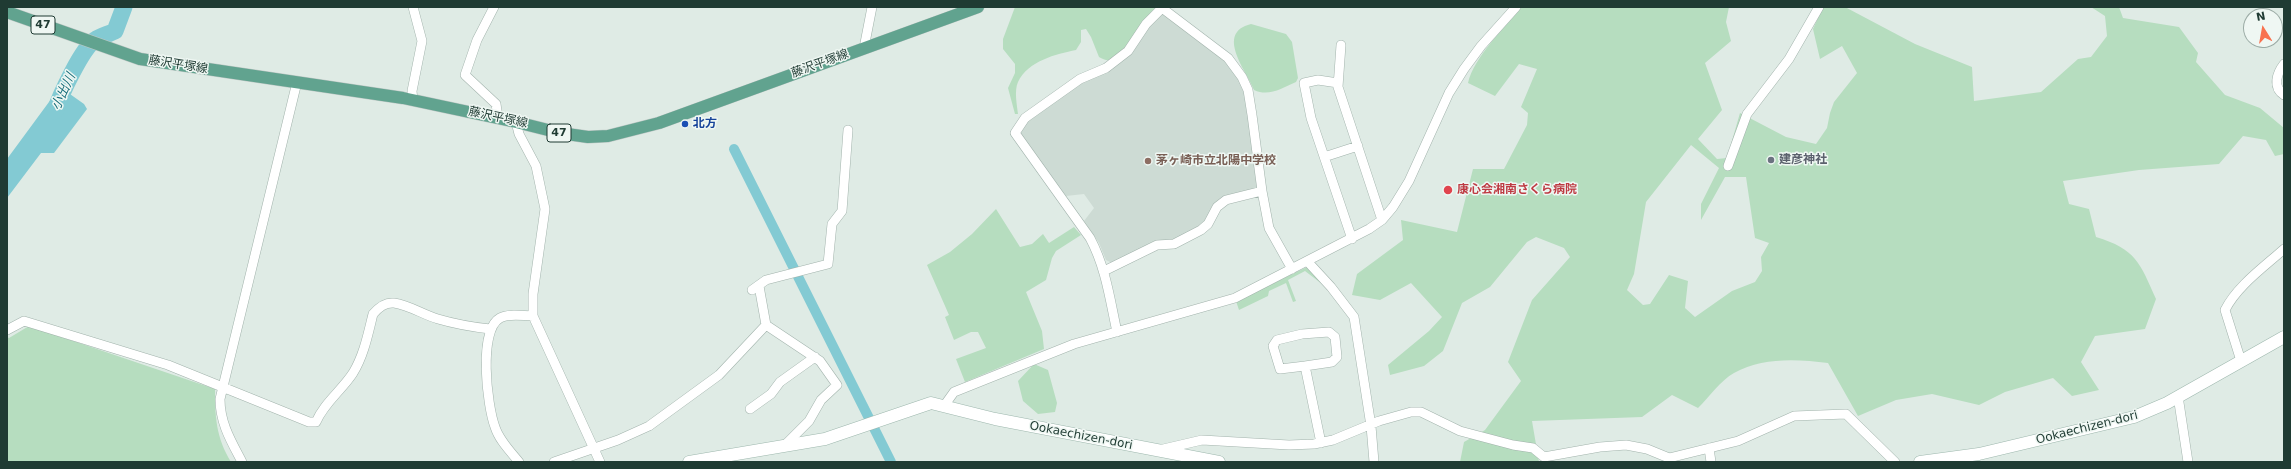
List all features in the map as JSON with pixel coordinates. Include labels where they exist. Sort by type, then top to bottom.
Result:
[{"type":"main road","name":"藤沢平塚線","points":[[7,12],[126,55],[168,65],[298,82],[413,100],[560,133],[588,137],[608,136],[629,132],[978,7]]},
{"type":"street","points":[[413,7],[422,42],[412,91],[413,100]]},
{"type":"street","points":[[494,7],[477,40],[465,74],[496,104],[498,118]]},
{"type":"street","points":[[864,48],[872,7]]},
{"type":"street","points":[[1117,332],[1104,271],[1090,238],[1015,133],[1025,118],[1080,79],[1106,68],[1128,51],[1146,24],[1163,7],[1228,58],[1242,77],[1248,90],[1262,191],[1269,228],[1292,269]]},
{"type":"street","points":[[944,406],[954,392],[1051,352],[1235,298],[1352,239],[1382,220],[1393,207],[1409,181],[1449,93],[1464,69],[1481,46],[1516,7]]},
{"type":"street","points":[[1728,166],[1747,114],[1789,59],[1819,7]]},
{"type":"street","points":[[1341,45],[1338,83],[1382,220]]},
{"type":"street","points":[[2284,64],[2277,76],[2276,84],[2284,95]]},
{"type":"street","points":[[1338,83],[1318,80],[1304,83],[1311,118],[1352,239]]},
{"type":"street","points":[[242,462],[227,435],[220,412],[222,386],[298,82]]},
{"type":"street","points":[[516,122],[519,134],[536,166],[545,210],[533,294],[533,316],[600,462]]},
{"type":"street","points":[[784,446],[809,421],[821,400],[837,384],[820,361],[766,325],[755,288],[766,280],[828,264],[832,224],[842,211],[848,130]]},
{"type":"street","points":[[1324,157],[1358,146]]},
{"type":"street","points":[[1104,271],[1156,245],[1174,244],[1202,230],[1208,224],[1217,207],[1226,200],[1262,191]]},
{"type":"street","points":[[2241,361],[2225,310],[2228,303],[2250,280],[2284,249]]},
{"type":"street","points":[[1307,262],[1332,287],[1354,317],[1371,426],[1374,462]]},
{"type":"street","points":[[7,330],[24,321],[168,365],[309,422],[316,422],[320,412],[352,374],[361,356],[373,314],[377,309],[385,304],[394,303],[438,319],[464,326],[490,329]]},
{"type":"street","points":[[519,462],[503,442],[495,428],[491,413],[486,373],[490,329],[500,318],[507,316],[533,316]]},
{"type":"street","points":[[554,462],[593,449],[649,426],[719,375],[766,325]]},
{"type":"street","points":[[1329,332],[1335,337],[1337,357],[1332,362],[1305,366],[1280,369],[1273,346],[1277,340],[1302,334],[1329,332]]},
{"type":"street","name":"Ookaechizen-dori","points":[[1920,462],[1979,454],[2121,421],[2156,408],[2284,336]]},
{"type":"street","points":[[750,409],[771,394],[780,382],[815,357]]},
{"type":"street","points":[[1305,366],[1321,443]]},
{"type":"street","points":[[2178,396],[2188,462]]},
{"type":"street","name":"Ookaechizen-dori","points":[[689,462],[731,459],[784,446],[825,439],[872,424],[927,403],[995,419],[1219,462]]},
{"type":"street","points":[[1158,450],[1177,444],[1202,440],[1289,445],[1321,443],[1371,426],[1379,421],[1411,412],[1422,412],[1460,431],[1513,445],[1533,448],[1544,460],[1600,447],[1626,445],[1648,449],[1669,458],[1738,441],[1794,416],[1846,414],[1895,462]]},
{"type":"street","points":[[1709,448],[1710,462]]},
{"type":"shaded area","name":"茅ヶ崎市立北陽中学校","points":[[1159,13],[1165,13],[1229,62],[1245,90],[1259,186],[1254,190],[1227,196],[1205,224],[1174,241],[1112,263],[1106,260],[1099,243],[1084,221],[1094,208],[1084,194],[1066,196],[1021,135],[1021,126],[1076,85],[1098,75]]},
{"type":"green space","points":[[1015,7],[1156,7],[1129,44],[1117,57],[1111,60],[1106,60],[1099,57],[1086,29],[1081,30],[1081,42],[1076,50],[1051,56],[1028,69],[1018,82],[1016,98],[1018,114],[1015,114],[1008,88],[1015,73],[1015,64],[1003,49],[1003,39]]},
{"type":"green space","points":[[1522,7],[1729,7],[1726,22],[1731,41],[1705,63],[1722,110],[1698,139],[1717,159],[1727,158],[1740,113],[1786,137],[1816,144],[1827,128],[1834,102],[1857,73],[1842,46],[1820,59],[1813,29],[1823,7],[1845,7],[1915,44],[1972,67],[1974,101],[2041,92],[2078,59],[2091,57],[2107,36],[2105,16],[2091,7],[2119,7],[2123,18],[2179,27],[2198,53],[2196,62],[2225,95],[2260,108],[2284,128],[2284,154],[2275,156],[2266,140],[2243,136],[2219,164],[2139,170],[2063,181],[2069,204],[2089,209],[2096,237],[2120,247],[2135,259],[2146,276],[2156,299],[2145,329],[2095,336],[2081,362],[2099,390],[2072,396],[2053,378],[2005,392],[1979,405],[1932,394],[1896,400],[1858,416],[1828,363],[1780,360],[1756,364],[1734,373],[1720,384],[1698,408],[1672,395],[1642,417],[1532,421],[1539,462],[1460,462],[1464,442],[1485,430],[1521,381],[1508,362],[1532,300],[1570,257],[1564,248],[1536,237],[1527,242],[1490,287],[1462,303],[1443,351],[1424,366],[1390,375],[1388,365],[1429,331],[1442,317],[1411,283],[1380,300],[1352,295],[1357,274],[1403,240],[1401,220],[1457,232],[1473,169],[1504,169],[1527,125],[1528,113],[1521,107],[1537,69],[1519,64],[1495,96],[1468,83],[1471,73],[1483,53]],"holes":[[[1691,145],[1719,168],[1701,204],[1701,220],[1725,177],[1746,177],[1755,238],[1769,243],[1761,257],[1762,271],[1755,282],[1732,291],[1695,317],[1685,308],[1688,281],[1669,275],[1650,304],[1643,305],[1627,290],[1634,274],[1646,202]]]},
{"type":"green space","points":[[1251,24],[1286,34],[1292,42],[1298,78],[1296,82],[1281,89],[1265,93],[1254,90],[1240,63],[1234,44],[1235,35],[1240,29]]},
{"type":"green space","points":[[996,209],[1020,247],[1032,244],[1043,234],[1049,243],[1074,227],[1081,235],[1056,251],[1052,258],[1046,280],[1026,292],[1042,331],[1044,349],[965,382],[956,359],[986,348],[978,332],[971,332],[954,340],[945,317],[949,315],[927,265],[950,252],[972,234]]},
{"type":"green space","points":[[1307,267],[1323,283],[1322,284],[1305,271],[1288,280],[1296,301],[1293,302],[1286,283],[1269,291],[1268,296],[1239,310],[1236,301]]},
{"type":"green space","points":[[29,326],[215,389],[217,427],[222,444],[231,462],[7,462],[7,337],[9,338]]},
{"type":"green space","points":[[1034,364],[1048,370],[1057,403],[1055,412],[1038,414],[1023,401],[1018,381]]},
{"type":"water","points":[[60,87],[84,104],[87,109],[54,153],[41,153],[7,198],[7,159]]},
{"type":"waterway","name":"小出川","points":[[55,111],[66,84],[84,52],[95,40],[115,31],[124,7]]},
{"type":"waterway","points":[[734,149],[891,462]]},
{"type":"place","name":"北方","points":[[685,124]]},
{"type":"place","name":"建彦神社","points":[[1771,160]]},
{"type":"place","name":"茅ヶ崎市立北陽中学校","points":[[1148,161]]},
{"type":"place","name":"康心会湘南さくら病院","points":[[1448,190]]}]
